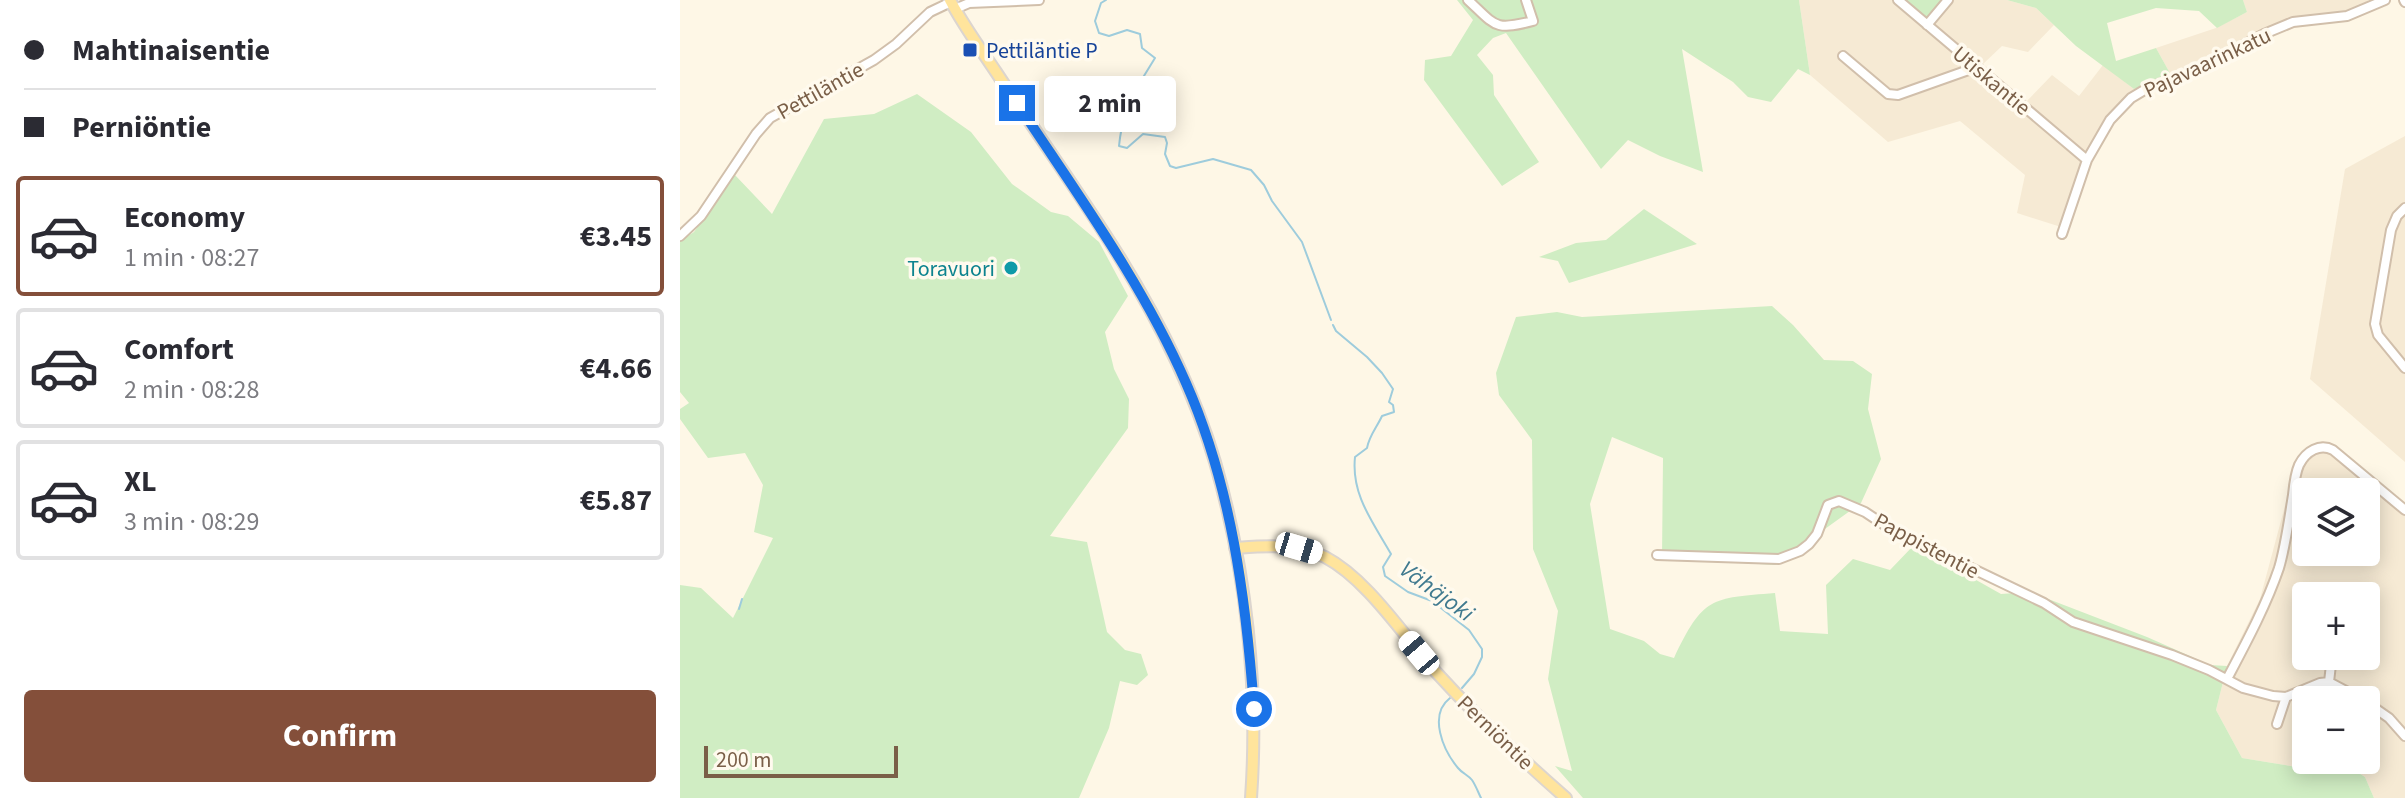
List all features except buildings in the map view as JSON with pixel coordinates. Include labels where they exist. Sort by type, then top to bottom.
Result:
[{"type":"main road","points":[[952,4],[1122,261],[1187,384],[1215,461],[1235,548],[1254,709],[1251,798]]},
{"type":"main road","name":"Perniöntie","points":[[1235,548],[1299,548],[1322,555],[1341,566],[1361,584],[1464,702],[1566,798]]},
{"type":"street","points":[[952,4],[1039,0]]},
{"type":"street","points":[[1468,0],[1492,22],[1508,27],[1533,21],[1526,0]]},
{"type":"street","name":"Utiskantie","points":[[1898,0],[2087,160]]},
{"type":"street","points":[[1927,25],[1948,0]]},
{"type":"street","name":"Pajavaarinkatu","points":[[2062,234],[2087,160],[2110,120],[2131,98],[2293,22],[2347,16],[2385,0]]},
{"type":"street","name":"Pettiläntie","points":[[680,236],[701,216],[770,118],[874,60],[930,12],[952,4]]},
{"type":"street","points":[[1843,56],[1888,94],[1898,95],[1977,67]]},
{"type":"street","points":[[2405,208],[2397,216],[2391,230],[2375,324],[2378,335],[2405,368]]},
{"type":"street","points":[[2227,679],[2279,567],[2299,464],[2317,447],[2325,446],[2405,510]]},
{"type":"street","name":"Pappistentie","points":[[1657,555],[1769,559],[1788,556],[1809,544],[1817,534],[1828,505],[1839,501],[2044,603],[2073,622],[2209,670],[2243,688],[2286,697]]},
{"type":"street","points":[[2329,682],[2330,670]]},
{"type":"street","points":[[2277,724],[2286,697],[2320,683],[2329,682],[2336,686]]},
{"type":"street","points":[[2380,712],[2405,736]]},
{"type":"shaded area","points":[[1799,0],[2007,0],[2036,8],[2054,25],[2028,52],[2002,46],[1982,65],[2025,103],[2052,75],[2079,96],[2103,65],[2134,89],[2100,129],[2061,227],[2017,213],[2025,175],[1960,121],[1888,142],[1810,75]]},
{"type":"shaded area","points":[[2243,0],[2369,0],[2340,20],[2294,25],[2171,75],[2156,48],[2216,28],[2247,12]]},
{"type":"shaded area","points":[[2405,136],[2405,462],[2310,379],[2345,169]]},
{"type":"shaded area","points":[[2322,441],[2368,478],[2292,478],[2297,461]]},
{"type":"shaded area","points":[[2292,480],[2292,566],[2380,566],[2380,488],[2405,508],[2405,798],[2374,798],[2365,777],[2360,774],[2380,774],[2380,686],[2292,686],[2292,766],[2242,758],[2216,710],[2227,666],[2260,599]]},
{"type":"green space","points":[[1457,0],[1799,0],[1810,75],[1798,69],[1771,102],[1748,97],[1733,82],[1682,49],[1703,172],[1628,140],[1601,169],[1506,33],[1493,38],[1477,55],[1493,75],[1494,95],[1539,162],[1502,186],[1424,80],[1425,60],[1451,56],[1473,20]]},
{"type":"green space","points":[[1902,0],[1944,0],[1926,21]]},
{"type":"green space","points":[[2007,0],[2243,0],[2247,12],[2217,28],[2199,11],[2156,8],[2107,23],[2116,61],[2156,48],[2171,75],[2134,89],[2076,46],[2036,8]]},
{"type":"green space","points":[[917,94],[971,132],[1012,184],[1051,212],[1068,216],[1099,242],[1128,296],[1105,332],[1114,369],[1129,399],[1128,428],[1050,536],[1087,542],[1107,632],[1125,650],[1141,654],[1148,675],[1137,685],[1120,681],[1109,728],[1079,798],[680,798],[680,585],[701,588],[733,618],[773,538],[754,532],[763,485],[745,453],[708,458],[680,419],[680,409],[689,403],[680,392],[680,241],[694,232],[734,174],[772,214],[824,119],[874,114]]},
{"type":"green space","points":[[1644,209],[1697,244],[1569,283],[1558,261],[1539,257],[1576,243],[1606,240]]},
{"type":"green space","points":[[1772,306],[1824,360],[1853,361],[1872,374],[1868,409],[1881,459],[1861,503],[1775,565],[1662,558],[1663,458],[1612,437],[1590,504],[1610,629],[1644,641],[1660,654],[1674,658],[1693,623],[1711,604],[1736,597],[1775,593],[1780,631],[1828,634],[1826,585],[1853,559],[1890,570],[1914,545],[2001,594],[2030,592],[2210,665],[2227,666],[2216,710],[2242,758],[2292,766],[2292,774],[2360,774],[2365,777],[2374,798],[1583,798],[1555,766],[1572,771],[1548,679],[1558,611],[1533,549],[1532,440],[1499,395],[1496,373],[1516,317],[1557,312],[1582,317]]},
{"type":"waterway","name":"Vähäjoki","points":[[1106,0],[1101,3],[1095,21],[1099,33],[1109,36],[1127,30],[1140,34],[1142,48],[1155,58],[1139,84],[1145,95],[1133,104],[1125,117],[1119,146],[1127,148],[1143,134],[1165,137],[1165,154],[1170,166],[1176,168],[1213,159],[1251,170],[1302,242],[1331,320]]},
{"type":"waterway","name":"Vähäjoki","points":[[1333,325],[1367,357],[1393,389],[1389,402],[1394,412],[1382,416],[1367,448],[1355,457],[1356,484],[1365,508],[1391,554],[1383,567],[1385,576],[1408,592],[1432,601],[1469,630],[1482,649],[1482,657],[1474,674],[1462,688]]},
{"type":"waterway","points":[[739,609],[742,599]]},
{"type":"waterway","name":"Vähäjoki","points":[[1450,698],[1440,714],[1440,733],[1447,752],[1458,768],[1472,780],[1481,798]]},
{"type":"place","name":"Pettiläntie P","points":[[970,50]]},
{"type":"place","name":"Toravuori","points":[[1011,268]]},
{"type":"route","points":[[1017,103],[1122,261],[1187,384],[1215,461],[1235,548],[1249,644],[1254,709]]}]
